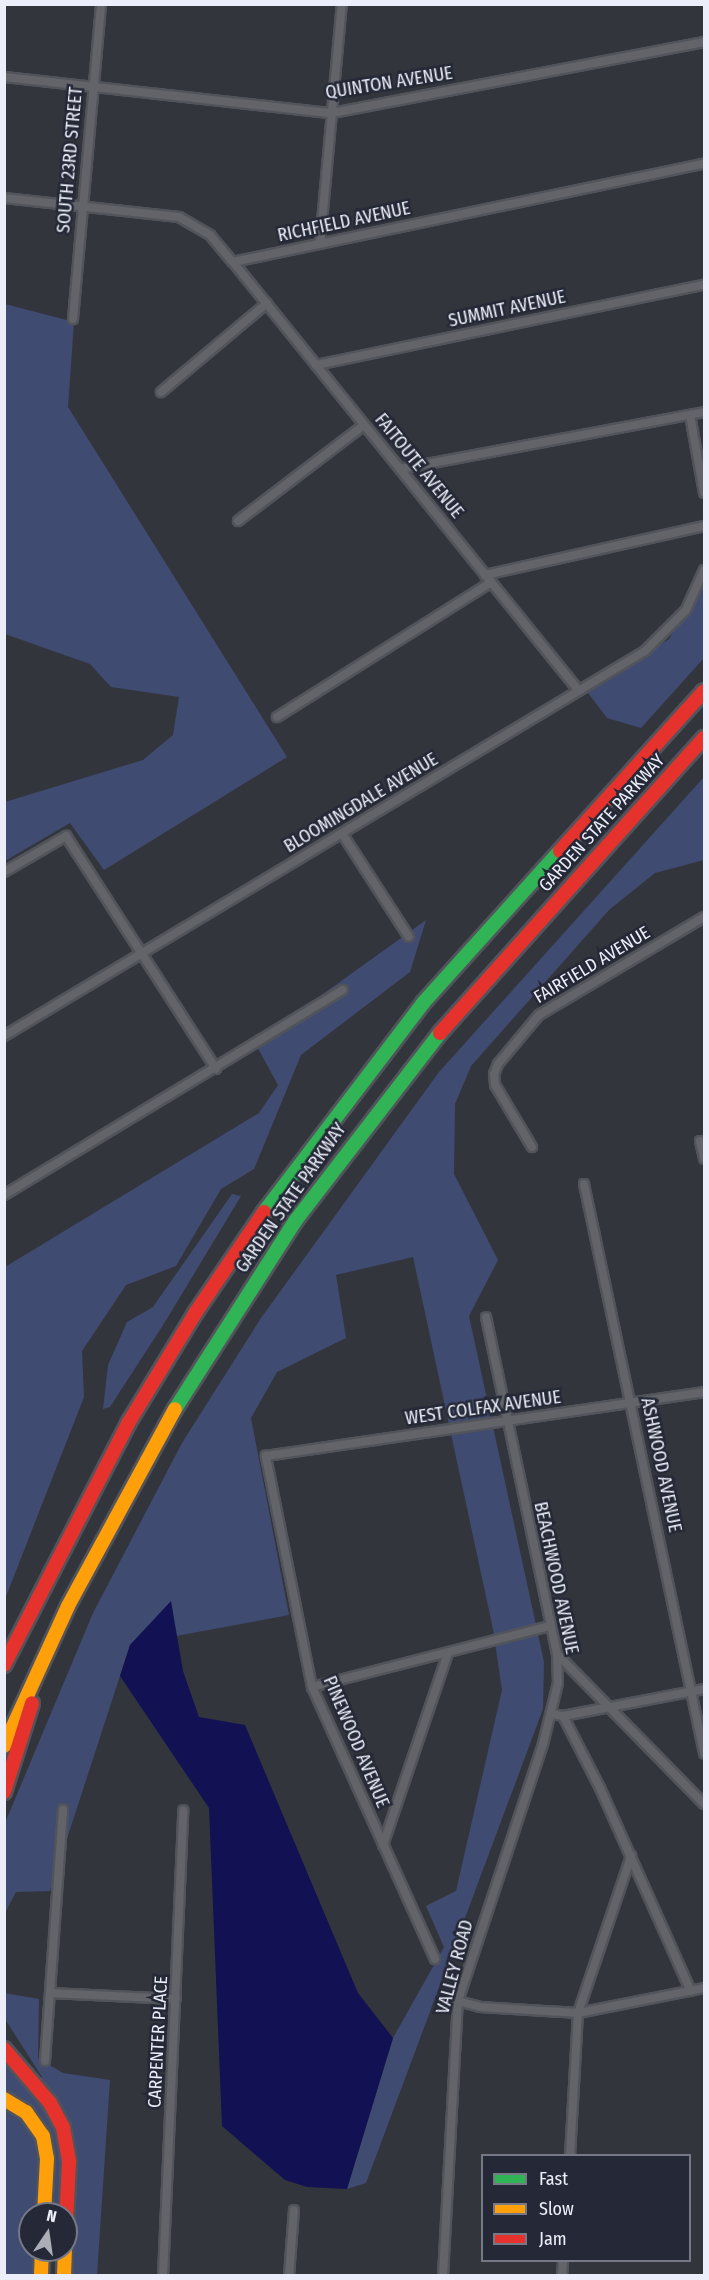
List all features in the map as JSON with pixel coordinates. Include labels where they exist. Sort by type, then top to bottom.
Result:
[{"type":"highway","name":"GARDEN STATE PARKWAY","points":[[4,1665],[56,1559],[129,1422],[196,1312],[292,1171],[430,995],[705,691]]},
{"type":"highway","name":"GARDEN STATE PARKWAY","points":[[4,1746],[51,1641],[154,1444],[296,1220],[369,1121],[465,1003],[705,738]]},
{"type":"highway","points":[[4,1792],[51,1641]]},
{"type":"highway","points":[[4,2049],[50,2103],[63,2127],[69,2162],[67,2202]]},
{"type":"highway","points":[[4,2099],[26,2112],[43,2136],[47,2159],[45,2202]]},
{"type":"street","name":"SOUTH 23RD STREET","points":[[73,319],[81,206],[101,4]]},
{"type":"street","points":[[320,244],[342,4]]},
{"type":"street","name":"QUINTON AVENUE","points":[[4,77],[332,113],[705,42]]},
{"type":"street","name":"RICHFIELD AVENUE","points":[[233,262],[705,164]]},
{"type":"street","points":[[4,198],[179,217],[210,235],[233,262]]},
{"type":"street","name":"FAITOUTE AVENUE","points":[[233,262],[579,691]]},
{"type":"street","name":"SUMMIT AVENUE","points":[[316,365],[705,285]]},
{"type":"street","points":[[161,392],[267,303]]},
{"type":"street","points":[[400,469],[705,412]]},
{"type":"street","points":[[690,415],[705,493]]},
{"type":"street","points":[[238,521],[364,424]]},
{"type":"street","points":[[277,717],[488,579],[705,526]]},
{"type":"street","name":"BLOOMINGDALE AVENUE","points":[[4,1036],[343,835],[579,691],[668,633],[694,598],[705,570]]},
{"type":"street","points":[[343,835],[409,936]]},
{"type":"street","points":[[4,872],[66,836],[216,1069]]},
{"type":"street","name":"FAIRFIELD AVENUE","points":[[532,1147],[495,1085],[494,1074],[498,1064],[539,1015],[705,917]]},
{"type":"street","points":[[4,1195],[267,1039],[343,990]]},
{"type":"street","points":[[700,1141],[705,1159]]},
{"type":"street","name":"ASHWOOD AVENUE","points":[[584,1184],[705,1753]]},
{"type":"street","name":"BEACHWOOD AVENUE","points":[[486,1317],[557,1654],[558,1683],[552,1714]]},
{"type":"street","name":"WEST COLFAX AVENUE","points":[[266,1456],[705,1392]]},
{"type":"street","name":"PINEWOOD AVENUE","points":[[266,1456],[312,1688],[435,1959]]},
{"type":"street","points":[[312,1688],[550,1626]]},
{"type":"street","points":[[382,1845],[448,1653]]},
{"type":"street","points":[[557,1654],[705,1804]]},
{"type":"street","points":[[552,1714],[563,1716],[612,1709],[705,1689]]},
{"type":"street","name":"VALLEY ROAD","points":[[443,2276],[458,2001],[552,1714]]},
{"type":"street","points":[[563,1716],[631,1856],[692,1991]]},
{"type":"street","points":[[45,2061],[63,1810]]},
{"type":"street","name":"CARPENTER PLACE","points":[[163,2276],[183,1810]]},
{"type":"street","points":[[570,2154],[578,2013],[631,1856]]},
{"type":"street","points":[[458,2001],[480,2007],[578,2013],[705,1988]]},
{"type":"street","points":[[50,1993],[176,2000]]},
{"type":"street","points":[[289,2276],[294,2210]]},
{"type":"shaded area","points":[[5,304],[74,322],[68,407],[287,757],[104,870],[70,823],[5,861],[5,802],[143,760],[173,735],[179,697],[111,687],[90,664],[5,634]]},
{"type":"shaded area","points":[[704,574],[704,658],[641,728],[607,718],[585,689],[669,639]]},
{"type":"shaded area","points":[[704,777],[704,860],[655,873],[609,910],[471,1066],[455,1104],[454,1174],[498,1260],[469,1316],[544,1662],[543,1709],[366,2183],[347,2189],[393,2038],[444,1947],[426,1906],[456,1891],[502,1690],[493,1629],[413,1257],[336,1275],[346,1338],[277,1372],[251,1418],[289,1615],[176,1636],[171,1602],[130,1645],[50,1891],[16,1892],[5,1913],[5,1823],[93,1613],[182,1443],[261,1318],[439,1072]]},
{"type":"shaded area","points":[[426,920],[410,972],[301,1055],[254,1169],[221,1189],[176,1266],[126,1285],[82,1351],[84,1397],[5,1599],[5,1267],[259,1113],[278,1085],[255,1043]]},
{"type":"shaded area","points":[[232,1194],[241,1196],[165,1322],[110,1407],[103,1409],[108,1365],[127,1322],[153,1307]]},
{"type":"shaded area","points":[[171,1601],[183,1671],[199,1717],[245,1725],[358,1993],[393,2038],[347,2189],[307,2187],[285,2180],[222,2126],[209,1808],[120,1676],[130,1645]]},
{"type":"shaded area","points":[[4,1993],[39,1999],[38,2058],[63,2073],[110,2080],[97,2275],[61,2275],[64,2262],[78,2262],[78,2202],[18,2202],[18,2262],[32,2262],[33,2275],[5,2275],[5,2109],[20,2119],[27,2105],[5,2093],[5,2062],[33,2094],[42,2077],[5,2019]]},
{"type":"traffic: fast","points":[[264,1212],[423,1003],[560,851]]},
{"type":"traffic: fast","points":[[175,1409],[296,1220],[440,1033]]},
{"type":"traffic: slow","points":[[4,1746],[68,1606],[175,1409]]},
{"type":"traffic: slow","points":[[4,2099],[26,2112],[43,2136],[47,2159],[45,2202]]},
{"type":"traffic: slow","points":[[41,2276],[42,2262]]},
{"type":"traffic: slow","points":[[64,2276],[65,2262]]},
{"type":"traffic: jam","points":[[560,851],[704,691]]},
{"type":"traffic: jam","points":[[440,1033],[704,738]]},
{"type":"traffic: jam","points":[[4,1665],[129,1422],[196,1312],[264,1212]]},
{"type":"traffic: jam","points":[[4,1792],[32,1703]]},
{"type":"traffic: jam","points":[[4,2049],[50,2103],[63,2127],[69,2162],[67,2202]]}]
